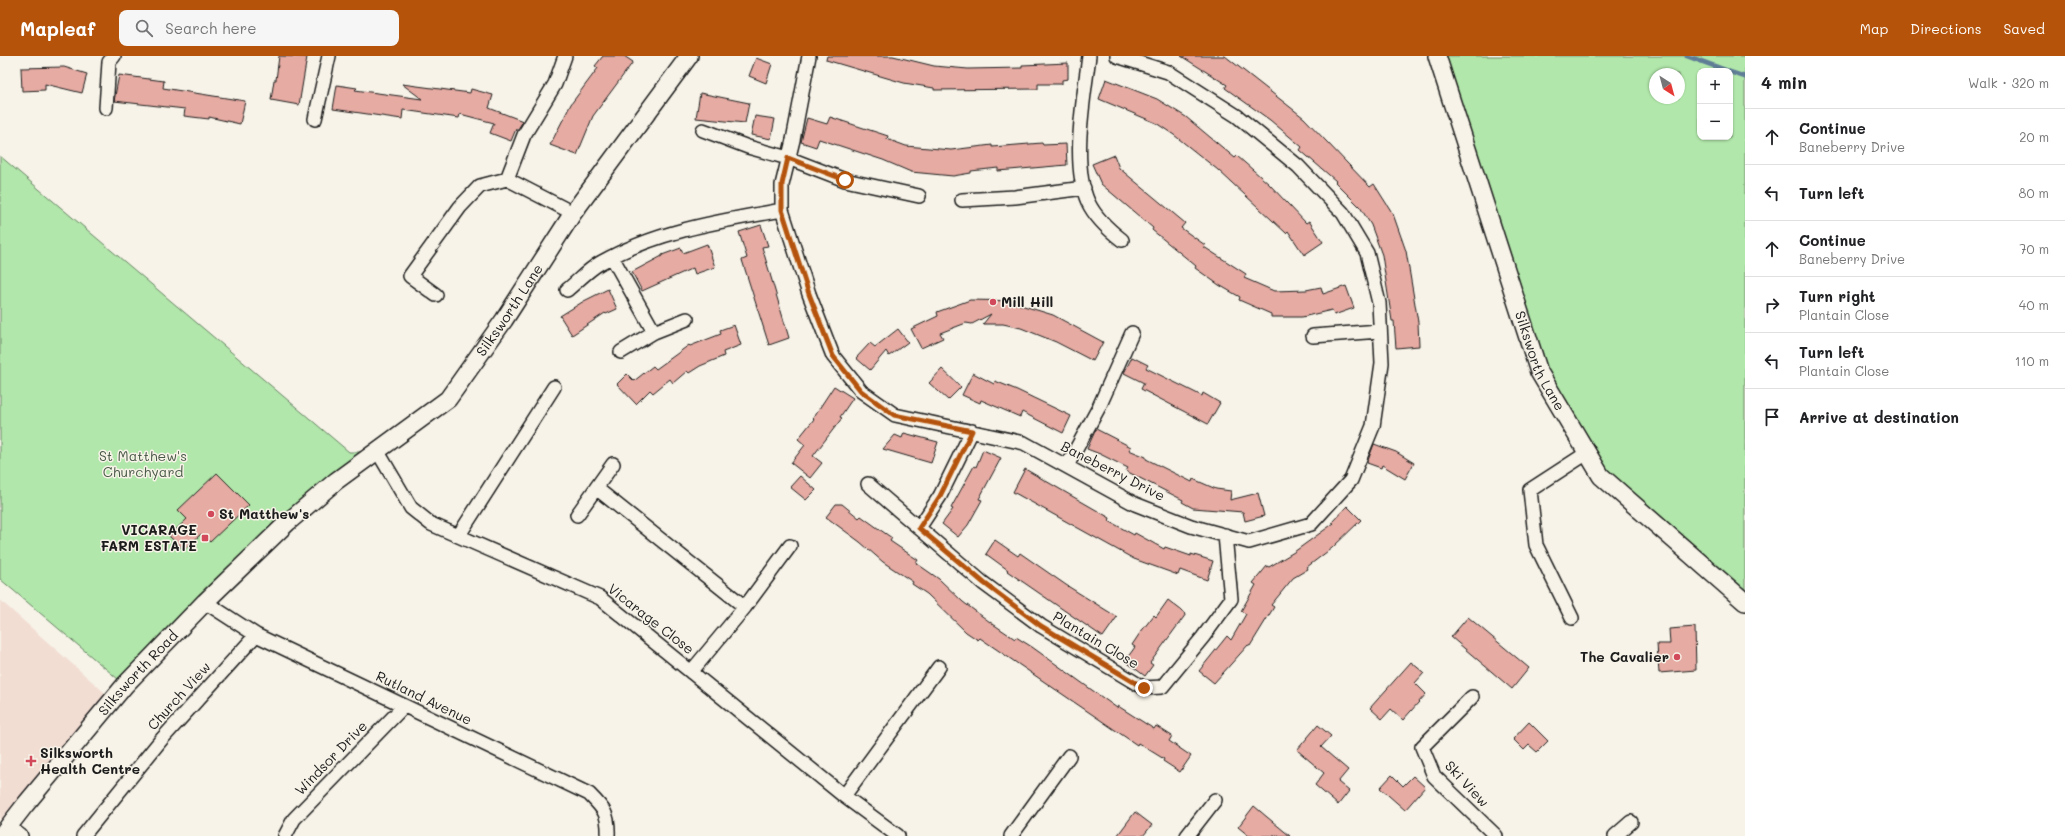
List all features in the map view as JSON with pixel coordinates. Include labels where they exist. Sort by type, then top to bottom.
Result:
[{"type":"street","points":[[106,108],[110,62],[114,56]]},
{"type":"street","points":[[315,119],[329,56]]},
{"type":"street","points":[[507,180],[524,136],[555,84],[565,56]]},
{"type":"street","name":"Silksworth Lane","points":[[288,522],[336,481],[378,452],[448,399],[504,320],[573,213],[689,56]]},
{"type":"street","name":"Baneberry Drive","points":[[809,56],[782,184],[782,210],[809,294],[833,356],[861,391],[894,415],[1024,443],[1135,504],[1191,526],[1249,542],[1311,524],[1351,480],[1373,426],[1382,363],[1379,303],[1367,253],[1343,213],[1298,166],[1238,116],[1168,72],[1137,59],[1117,56]]},
{"type":"street","points":[[1089,56],[1081,121],[1080,176],[1088,202],[1106,228],[1122,240]]},
{"type":"street","name":"Silksworth Lane","points":[[1436,56],[1539,372],[1601,476],[1745,602]]},
{"type":"street","points":[[703,130],[748,147],[788,158],[845,180],[919,196]]},
{"type":"street","points":[[436,295],[410,276],[460,207],[480,186],[507,180],[573,213]]},
{"type":"street","points":[[962,200],[1015,197],[1084,188]]},
{"type":"street","points":[[567,290],[599,264],[629,248],[705,223],[782,210]]},
{"type":"street","points":[[612,257],[654,332]]},
{"type":"street","points":[[621,352],[654,332],[687,319]]},
{"type":"street","points":[[1313,336],[1380,331]]},
{"type":"street","points":[[1067,466],[1099,407],[1132,333]]},
{"type":"street","points":[[459,535],[554,387]]},
{"type":"street","points":[[919,528],[940,496],[972,431]]},
{"type":"street","name":"Vicarage Close","points":[[378,452],[411,508],[431,524],[600,598],[844,796],[898,836]]},
{"type":"street","points":[[1572,618],[1536,545],[1530,490],[1587,453]]},
{"type":"street","points":[[577,515],[614,464]]},
{"type":"street","name":"Plantain Close","points":[[868,484],[984,583],[1041,626],[1144,688],[1162,687],[1231,599],[1225,536]]},
{"type":"street","points":[[596,488],[745,606]]},
{"type":"street","name":"Silksworth Road","points":[[10,833],[126,685],[205,602],[288,522]]},
{"type":"street","points":[[691,672],[745,606],[790,546]]},
{"type":"street","name":"Rutland Avenue","points":[[205,602],[256,635],[589,794],[603,808],[609,821],[608,836]]},
{"type":"street","name":"Church View","points":[[83,836],[161,740],[256,635]]},
{"type":"street","points":[[844,796],[939,667]]},
{"type":"street","name":"Ski View","points":[[1472,697],[1422,747],[1434,776],[1496,836]]},
{"type":"street","name":"Windsor Drive","points":[[285,836],[294,819],[404,706]]},
{"type":"street","points":[[1011,836],[1069,756]]},
{"type":"street","points":[[1187,836],[1215,800]]},
{"type":"street","points":[[1615,836],[1631,822]]},
{"type":"shaded area","name":"Silksworth Health Centre","points":[[0,600],[113,700],[8,826],[0,822]]},
{"type":"green space","points":[[1437,56],[1745,56],[1745,602],[1601,476],[1539,372]]},
{"type":"green space","name":"St Matthew's Churchyard","points":[[0,156],[349,452],[378,452],[336,481],[125,685],[0,579]]},
{"type":"building","points":[[279,56],[307,57],[299,105],[271,100],[274,80],[276,80]]},
{"type":"building","points":[[603,56],[624,56],[633,62],[593,116],[577,155],[550,145],[571,104],[598,68],[595,66]]},
{"type":"building","points":[[827,56],[893,56],[934,66],[968,69],[1022,68],[1022,65],[1068,63],[1068,79],[1062,80],[1062,84],[1038,84],[1038,89],[934,90],[934,88],[904,83],[826,60]]},
{"type":"building","points":[[1181,56],[1225,56],[1304,118],[1370,187],[1374,184],[1393,214],[1406,251],[1418,322],[1419,346],[1396,348],[1394,321],[1392,321],[1382,255],[1371,225],[1360,207],[1335,182],[1336,181],[1300,150],[1302,147],[1270,120],[1225,88],[1227,85]]},
{"type":"building","points":[[756,58],[772,64],[766,83],[749,76]]},
{"type":"building","points":[[64,67],[87,74],[82,93],[45,84],[45,90],[22,91],[21,68]]},
{"type":"building","points":[[119,75],[164,81],[163,88],[245,101],[240,124],[209,117],[209,119],[184,116],[185,109],[114,101]]},
{"type":"building","points":[[1106,79],[1157,99],[1186,117],[1235,158],[1237,156],[1269,184],[1306,223],[1309,221],[1323,242],[1304,255],[1288,231],[1286,233],[1218,170],[1174,135],[1156,123],[1099,99]]},
{"type":"building","points":[[402,84],[470,93],[471,89],[493,95],[489,108],[523,121],[518,129],[516,129],[511,141],[490,133],[494,123],[460,114],[459,118],[403,110],[402,119],[333,109],[337,85],[357,88],[355,90],[422,99]]},
{"type":"building","points":[[700,93],[749,103],[745,123],[696,118]]},
{"type":"building","points":[[755,116],[775,119],[771,139],[751,135]]},
{"type":"building","points":[[830,117],[888,136],[887,139],[906,146],[951,150],[992,145],[992,147],[1042,143],[1043,145],[1066,144],[1067,165],[998,171],[998,168],[971,171],[971,173],[953,176],[911,172],[883,160],[819,139],[816,147],[801,142],[807,118],[827,124]]},
{"type":"building","points":[[1114,155],[1119,168],[1185,223],[1181,228],[1205,245],[1204,247],[1246,274],[1244,278],[1274,291],[1306,290],[1321,287],[1323,294],[1346,286],[1354,308],[1334,315],[1332,310],[1302,317],[1271,317],[1271,314],[1239,300],[1240,297],[1219,285],[1195,268],[1196,266],[1152,230],[1153,228],[1101,184],[1092,164]]},
{"type":"building","points":[[761,225],[768,246],[762,247],[789,338],[769,345],[742,260],[747,258],[739,232]]},
{"type":"building","points":[[707,244],[715,267],[695,274],[693,268],[642,291],[632,272],[662,255],[681,248],[683,253]]},
{"type":"building","points":[[608,289],[617,309],[606,314],[605,313],[572,335],[560,316],[584,301]]},
{"type":"building","points":[[970,300],[1019,301],[1014,303],[1053,315],[1103,342],[1093,361],[1056,342],[1021,328],[1003,324],[983,324],[991,314],[972,324],[966,323],[940,333],[943,338],[921,348],[911,329],[938,316],[937,312]]},
{"type":"building","points":[[734,325],[741,345],[723,352],[724,356],[700,366],[689,373],[687,371],[673,383],[670,379],[653,393],[650,390],[636,404],[617,384],[627,374],[634,381],[653,366],[656,369],[689,345],[690,346],[721,334],[720,330]]},
{"type":"building","points":[[898,329],[908,342],[889,356],[886,351],[870,370],[856,358],[870,343],[875,347]]},
{"type":"building","points":[[1132,357],[1148,365],[1146,368],[1202,396],[1203,393],[1220,403],[1208,424],[1141,389],[1144,383],[1124,373]]},
{"type":"building","points":[[942,369],[961,387],[948,400],[929,383]]},
{"type":"building","points":[[973,373],[994,384],[995,381],[1017,390],[1071,416],[1063,433],[1022,412],[1020,417],[981,400],[980,403],[962,395]]},
{"type":"building","points":[[834,386],[853,398],[840,417],[842,418],[813,456],[822,463],[810,478],[791,463],[805,445],[798,439],[814,419],[813,418]]},
{"type":"building","points":[[1096,429],[1131,447],[1129,450],[1146,457],[1146,459],[1192,482],[1193,479],[1216,489],[1231,491],[1230,500],[1258,493],[1264,516],[1245,521],[1243,512],[1193,508],[1182,502],[1183,500],[1126,471],[1128,468],[1087,449]]},
{"type":"building","points":[[904,433],[938,442],[931,463],[883,449],[895,435],[902,438]]},
{"type":"building","points":[[1374,444],[1396,452],[1414,463],[1405,479],[1382,465],[1381,468],[1367,463]]},
{"type":"building","points":[[983,450],[1001,458],[979,499],[982,500],[968,525],[958,537],[942,524],[953,509],[951,508],[974,466],[976,467]]},
{"type":"building","points":[[1025,469],[1110,518],[1109,521],[1134,535],[1135,533],[1164,549],[1165,547],[1191,556],[1191,554],[1213,561],[1207,580],[1180,570],[1178,575],[1134,559],[1013,492]]},
{"type":"building","name":"St Matthew's","points":[[217,473],[249,505],[210,542],[201,534],[184,550],[169,536],[187,519],[178,510]]},
{"type":"building","points":[[800,476],[816,490],[806,500],[790,487]]},
{"type":"building","points":[[836,504],[842,504],[859,518],[861,516],[892,538],[890,541],[918,560],[916,563],[939,579],[963,602],[990,622],[1015,639],[1016,637],[1032,647],[1117,708],[1118,706],[1154,729],[1156,726],[1172,736],[1169,741],[1191,756],[1180,772],[1163,761],[1164,759],[1138,743],[1137,745],[980,638],[978,640],[966,632],[927,594],[912,584],[913,582],[883,562],[860,542],[826,517]]},
{"type":"building","points":[[1347,506],[1361,520],[1332,548],[1307,567],[1308,569],[1293,578],[1271,605],[1274,607],[1250,646],[1248,645],[1214,683],[1199,671],[1227,636],[1231,640],[1246,614],[1241,611],[1256,585],[1253,583],[1267,566],[1269,567],[1294,552],[1334,523],[1332,522]]},
{"type":"building","points":[[995,540],[1018,556],[1020,553],[1066,585],[1117,617],[1103,637],[1007,571],[1008,570],[986,554]]},
{"type":"building","points":[[1168,600],[1186,614],[1150,663],[1153,665],[1145,676],[1125,661],[1135,647],[1132,645],[1140,633],[1154,615],[1156,617]]},
{"type":"building","points":[[1468,617],[1529,668],[1512,689],[1451,637]]},
{"type":"building","name":"The Cavalier","points":[[1695,627],[1696,670],[1659,673],[1657,644],[1670,644],[1669,629]]},
{"type":"building","points":[[1411,662],[1424,673],[1415,683],[1426,694],[1403,720],[1391,709],[1382,719],[1370,708]]},
{"type":"building","points":[[1529,722],[1548,741],[1537,752],[1529,745],[1524,750],[1513,739]]},
{"type":"building","points":[[1318,725],[1331,736],[1321,747],[1348,770],[1338,782],[1349,791],[1338,805],[1315,785],[1324,773],[1297,750]]},
{"type":"building","points":[[1392,775],[1403,786],[1413,776],[1425,787],[1405,810],[1380,788]]},
{"type":"building","points":[[1254,806],[1290,836],[1249,836],[1238,827]]},
{"type":"building","points":[[1135,812],[1152,825],[1143,836],[1117,836]]},
{"type":"waterway","points":[[1687,56],[1720,68]]},
{"type":"waterway","points":[[1733,73],[1745,77]]},
{"type":"place","name":"Mill Hill","points":[[993,302]]},
{"type":"place","name":"St Matthew's","points":[[211,514]]},
{"type":"place","name":"VICARAGE FARM ESTATE","points":[[205,538]]},
{"type":"place","name":"The Cavalier","points":[[1677,657]]},
{"type":"place","name":"Silksworth Health Centre","points":[[31,761]]},
{"type":"route","points":[[845,180],[788,158],[782,184],[782,210],[809,294],[833,356],[861,391],[894,415],[972,431],[940,496],[919,528],[984,583],[1041,626],[1144,688]]}]
